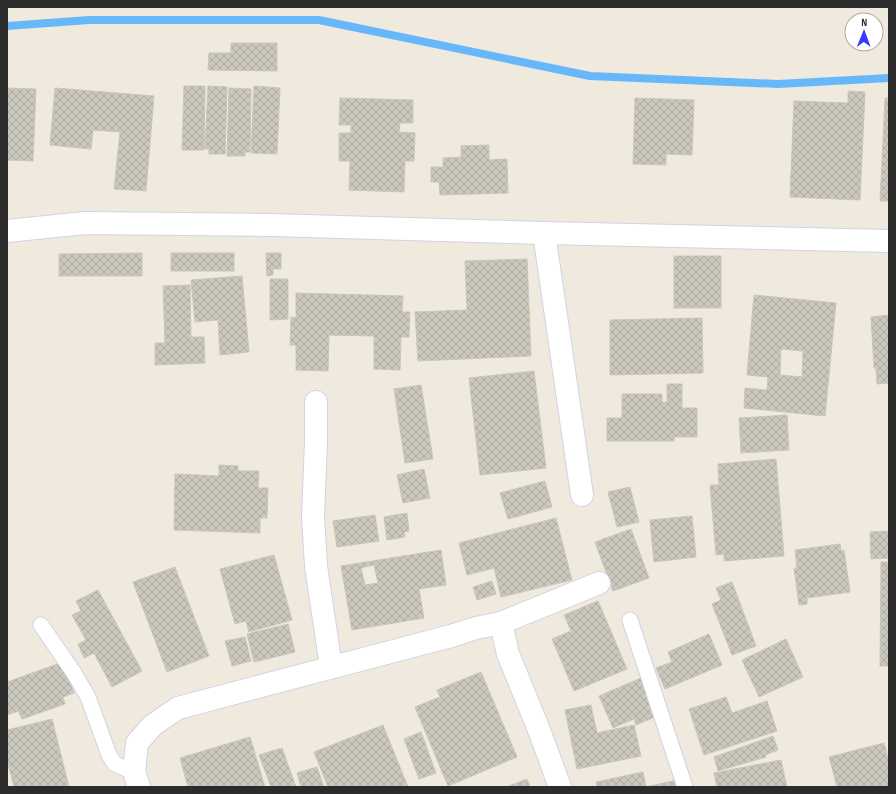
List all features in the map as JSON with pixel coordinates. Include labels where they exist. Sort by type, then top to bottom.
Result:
[{"type":"street","points":[[7,231],[85,223],[272,225],[544,234],[889,240]]},
{"type":"street","points":[[544,234],[582,495]]},
{"type":"street","points":[[316,402],[313,516],[316,566],[331,667]]},
{"type":"street","points":[[137,780],[137,743],[153,725],[178,708],[476,628],[501,623],[599,583]]},
{"type":"street","points":[[501,623],[508,654],[560,787]]},
{"type":"lane","points":[[630,620],[686,787]]},
{"type":"lane","points":[[41,624],[74,673],[88,697],[109,756],[115,764],[137,780]]},
{"type":"building","points":[[231,43],[277,43],[277,71],[208,70],[209,53],[231,53]]},
{"type":"building","points":[[184,86],[205,86],[204,150],[182,150]]},
{"type":"building","points":[[208,86],[227,87],[225,154],[209,154],[209,149],[205,149]]},
{"type":"building","points":[[254,86],[280,88],[277,154],[251,153]]},
{"type":"building","points":[[7,88],[36,89],[33,161],[7,160]]},
{"type":"building","points":[[55,88],[154,96],[146,191],[114,189],[120,132],[93,130],[91,149],[50,145]]},
{"type":"building","points":[[229,88],[251,89],[250,152],[245,152],[245,156],[227,156]]},
{"type":"building","points":[[848,91],[865,92],[860,200],[790,197],[794,101],[848,103]]},
{"type":"building","points":[[340,98],[413,100],[413,123],[400,123],[399,132],[415,133],[414,161],[405,161],[404,192],[349,190],[350,161],[339,161],[339,133],[351,133],[351,125],[339,125]]},
{"type":"building","points":[[635,98],[694,100],[692,155],[666,154],[666,165],[633,164]]},
{"type":"building","points":[[885,98],[889,98],[889,201],[880,201]]},
{"type":"building","points":[[489,145],[489,160],[507,159],[508,193],[440,195],[439,182],[431,182],[431,167],[443,167],[443,158],[461,157],[461,146]]},
{"type":"building","points":[[142,253],[142,276],[59,276],[59,254]]},
{"type":"building","points":[[171,253],[234,253],[234,271],[171,271]]},
{"type":"building","points":[[266,253],[281,253],[281,269],[273,269],[273,275],[267,276]]},
{"type":"building","points":[[674,256],[721,256],[721,308],[674,308]]},
{"type":"building","points":[[527,259],[531,356],[418,361],[415,312],[467,310],[465,261]]},
{"type":"building","points":[[242,276],[249,352],[220,355],[218,320],[195,322],[191,280]]},
{"type":"building","points":[[270,279],[288,279],[288,319],[270,320]]},
{"type":"building","points":[[190,285],[191,337],[204,337],[205,363],[155,365],[155,343],[165,343],[163,286]]},
{"type":"building","points":[[296,293],[403,296],[402,312],[410,312],[409,337],[401,337],[400,370],[374,369],[374,336],[329,335],[328,371],[296,370],[296,345],[290,345],[291,317],[296,318]]},
{"type":"building","points":[[754,295],[836,303],[825,416],[744,408],[745,388],[767,390],[768,377],[747,375]],"holes":[[[781,349],[803,351],[802,377],[780,375]]]},
{"type":"building","points":[[889,315],[889,383],[877,384],[876,368],[874,368],[871,317]]},
{"type":"building","points":[[702,318],[703,373],[610,375],[610,320]]},
{"type":"building","points":[[534,371],[546,468],[480,475],[469,378]]},
{"type":"building","points":[[667,384],[682,384],[682,408],[697,408],[697,437],[674,437],[674,441],[607,441],[607,418],[622,418],[622,394],[662,394],[662,402],[667,402]]},
{"type":"building","points":[[421,385],[433,459],[405,463],[394,389]]},
{"type":"building","points":[[787,415],[789,450],[741,453],[739,418]]},
{"type":"building","points":[[776,459],[784,556],[724,561],[724,554],[716,555],[710,485],[719,485],[718,464]]},
{"type":"building","points":[[219,465],[238,466],[238,471],[259,471],[258,488],[268,488],[267,518],[260,518],[260,533],[174,530],[175,474],[219,476]]},
{"type":"building","points":[[424,469],[430,498],[403,503],[397,475]]},
{"type":"building","points":[[545,481],[552,507],[508,519],[500,493]]},
{"type":"building","points":[[630,487],[639,522],[617,527],[608,492]]},
{"type":"building","points":[[407,513],[409,531],[404,532],[405,537],[387,540],[384,517]]},
{"type":"building","points":[[375,515],[379,541],[337,547],[333,521]]},
{"type":"building","points":[[692,516],[696,557],[654,562],[650,520]]},
{"type":"building","points":[[556,518],[572,580],[501,597],[494,568],[467,575],[459,543]]},
{"type":"building","points":[[631,529],[649,578],[613,591],[595,542]]},
{"type":"building","points":[[889,531],[889,558],[871,559],[870,532]]},
{"type":"building","points":[[840,544],[841,551],[844,550],[850,592],[807,598],[807,604],[799,605],[794,568],[797,568],[795,550]]},
{"type":"building","points":[[441,550],[446,585],[419,589],[424,618],[352,630],[341,566]],"holes":[[[374,565],[378,583],[365,585],[361,568]]]},
{"type":"building","points":[[274,555],[292,620],[249,632],[246,621],[235,624],[220,569]]},
{"type":"building","points":[[881,562],[889,562],[889,666],[880,666]]},
{"type":"building","points":[[175,567],[209,656],[167,672],[133,582]]},
{"type":"building","points":[[492,581],[496,594],[477,600],[473,587]]},
{"type":"building","points":[[732,582],[756,646],[732,655],[712,604],[721,600],[716,588]]},
{"type":"building","points":[[98,590],[142,671],[112,687],[94,653],[84,658],[78,644],[86,640],[72,615],[81,611],[76,601]]},
{"type":"building","points":[[598,601],[627,669],[574,691],[552,639],[571,631],[564,615]]},
{"type":"building","points":[[288,624],[295,652],[254,662],[247,634]]},
{"type":"building","points":[[709,634],[722,665],[665,689],[656,668],[672,662],[668,652]]},
{"type":"building","points":[[245,637],[251,661],[232,666],[225,641]]},
{"type":"building","points":[[786,639],[803,677],[759,697],[742,660]]},
{"type":"building","points":[[63,662],[74,693],[63,697],[65,704],[22,719],[18,711],[7,715],[7,682]]},
{"type":"building","points":[[481,672],[517,757],[448,786],[415,707],[440,697],[437,690]]},
{"type":"building","points":[[641,678],[657,716],[636,725],[634,719],[613,728],[599,696]]},
{"type":"building","points":[[726,697],[732,713],[767,701],[777,731],[704,755],[689,709]]},
{"type":"building","points":[[591,705],[597,733],[634,725],[641,756],[577,769],[565,710]]},
{"type":"building","points":[[52,719],[69,787],[14,787],[7,760],[7,730]]},
{"type":"building","points":[[383,725],[408,787],[328,787],[314,752]]},
{"type":"building","points":[[421,732],[436,773],[419,779],[404,739]]},
{"type":"building","points":[[773,736],[778,750],[765,755],[766,757],[718,771],[714,757]]},
{"type":"building","points":[[250,737],[265,787],[188,787],[180,758]]},
{"type":"building","points":[[884,743],[889,762],[889,787],[837,787],[829,757]]},
{"type":"building","points":[[282,748],[296,787],[271,787],[259,755]]},
{"type":"building","points":[[781,760],[787,787],[717,787],[714,773]]},
{"type":"building","points":[[317,767],[324,787],[301,787],[297,773]]},
{"type":"building","points":[[643,772],[646,787],[597,787],[596,782]]},
{"type":"building","points":[[527,779],[530,787],[506,787]]},
{"type":"building","points":[[677,780],[679,787],[646,787]]},
{"type":"waterway","points":[[7,26],[89,20],[319,20],[590,76],[778,84],[889,78]]}]
